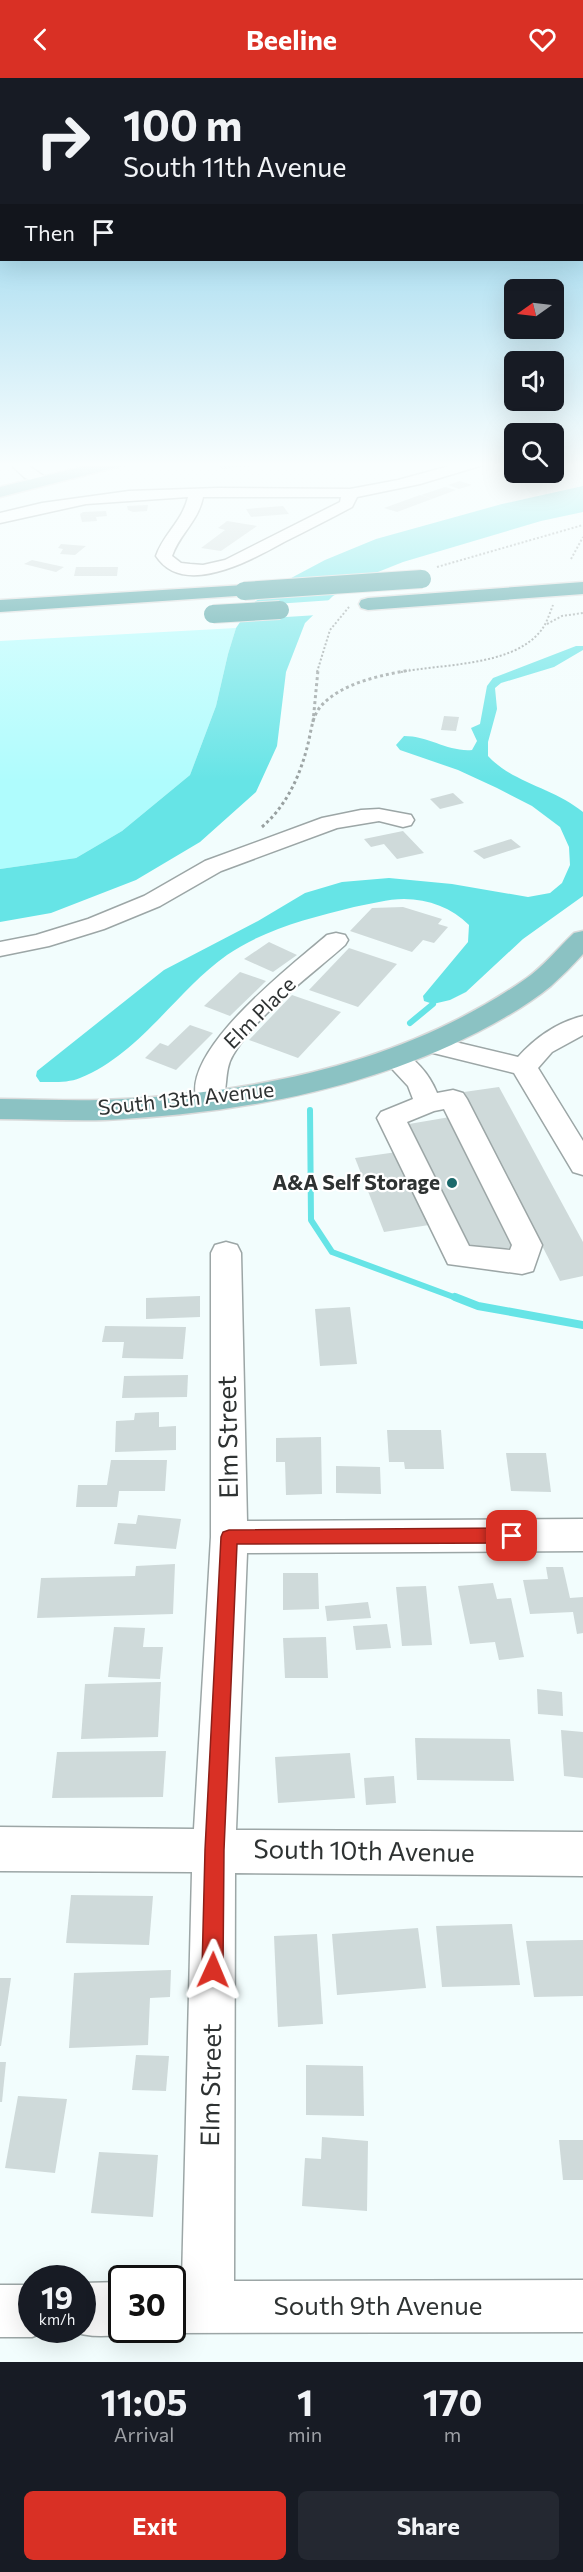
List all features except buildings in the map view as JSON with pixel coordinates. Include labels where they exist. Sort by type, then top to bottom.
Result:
[{"type":"highway","points":[[0,606],[445,577]]},
{"type":"highway","points":[[344,606],[583,588]]},
{"type":"highway","points":[[189,616],[297,609]]},
{"type":"main road","name":"South 13th Avenue","points":[[0,1109],[116,1110],[251,1097],[352,1074],[452,1035],[535,985],[583,939]]},
{"type":"street","points":[[190,569],[209,569]]},
{"type":"street","points":[[0,949],[40,941],[96,924],[152,901],[213,866],[330,824],[361,816],[379,815],[403,820]]},
{"type":"street","name":"Elm Place","points":[[210,1101],[210,1080],[220,1054],[245,1023],[336,940]]},
{"type":"street","points":[[524,1067],[543,1046],[583,1024]]},
{"type":"street","points":[[430,1044],[524,1067],[583,1165]]},
{"type":"street","points":[[395,1058],[420,1083],[428,1103]]},
{"type":"street","points":[[453,1099],[527,1245],[522,1263],[459,1256],[390,1118],[428,1103],[453,1099]]},
{"type":"street","name":"Elm Street","points":[[190,2306],[229,1537],[226,1253]]},
{"type":"street","points":[[229,1537],[583,1535]]},
{"type":"street","name":"South 10th Avenue","points":[[0,1849],[583,1854]]},
{"type":"street","name":"South 9th Avenue","points":[[190,2306],[583,2306]]},
{"type":"street","points":[[0,2311],[18,2311]]},
{"type":"path","points":[[258,830],[287,801],[303,764],[313,725],[321,706],[351,685],[373,677],[484,659],[512,651],[535,638],[546,624],[554,602]]},
{"type":"path","points":[[546,624],[562,616],[583,613]]},
{"type":"shaded area","points":[[309,569],[387,569],[333,596],[305,623],[286,672],[277,746],[256,792],[200,842],[136,880],[51,913],[0,922],[0,869],[76,858],[122,831],[190,775],[216,706],[236,628],[253,603]]},
{"type":"shaded area","points":[[236,628],[216,706],[190,775],[122,831],[76,858],[0,869],[0,641]]},
{"type":"shaded area","points":[[576,646],[583,646],[583,650],[554,667],[501,683],[495,688],[497,709],[488,742],[488,756],[509,773],[559,797],[583,812],[583,896],[523,939],[466,992],[450,1000],[433,1004],[424,1001],[423,996],[468,942],[469,925],[462,919],[440,906],[413,899],[392,900],[354,907],[288,925],[242,946],[227,955],[191,986],[121,1054],[75,1080],[40,1082],[36,1076],[37,1071],[164,970],[258,921],[305,893],[342,882],[389,878],[452,884],[528,897],[550,893],[562,883],[570,865],[569,847],[560,827],[532,806],[497,788],[458,770],[400,750],[396,745],[404,736],[422,738],[455,749],[472,750],[477,741],[471,728],[480,724],[487,686],[493,678]]},
{"type":"pier","points":[[333,600],[318,615],[238,620],[248,606]]},
{"type":"waterway","points":[[410,1023],[433,1004]]},
{"type":"waterway","points":[[310,1110],[311,1220],[332,1252],[459,1299]]},
{"type":"waterway","points":[[455,1297],[478,1306],[583,1325]]},
{"type":"place","name":"A&A Self Storage","points":[[452,1183]]},
{"type":"route","points":[[213,1970],[214,1850],[229,1537],[512,1536]]}]
